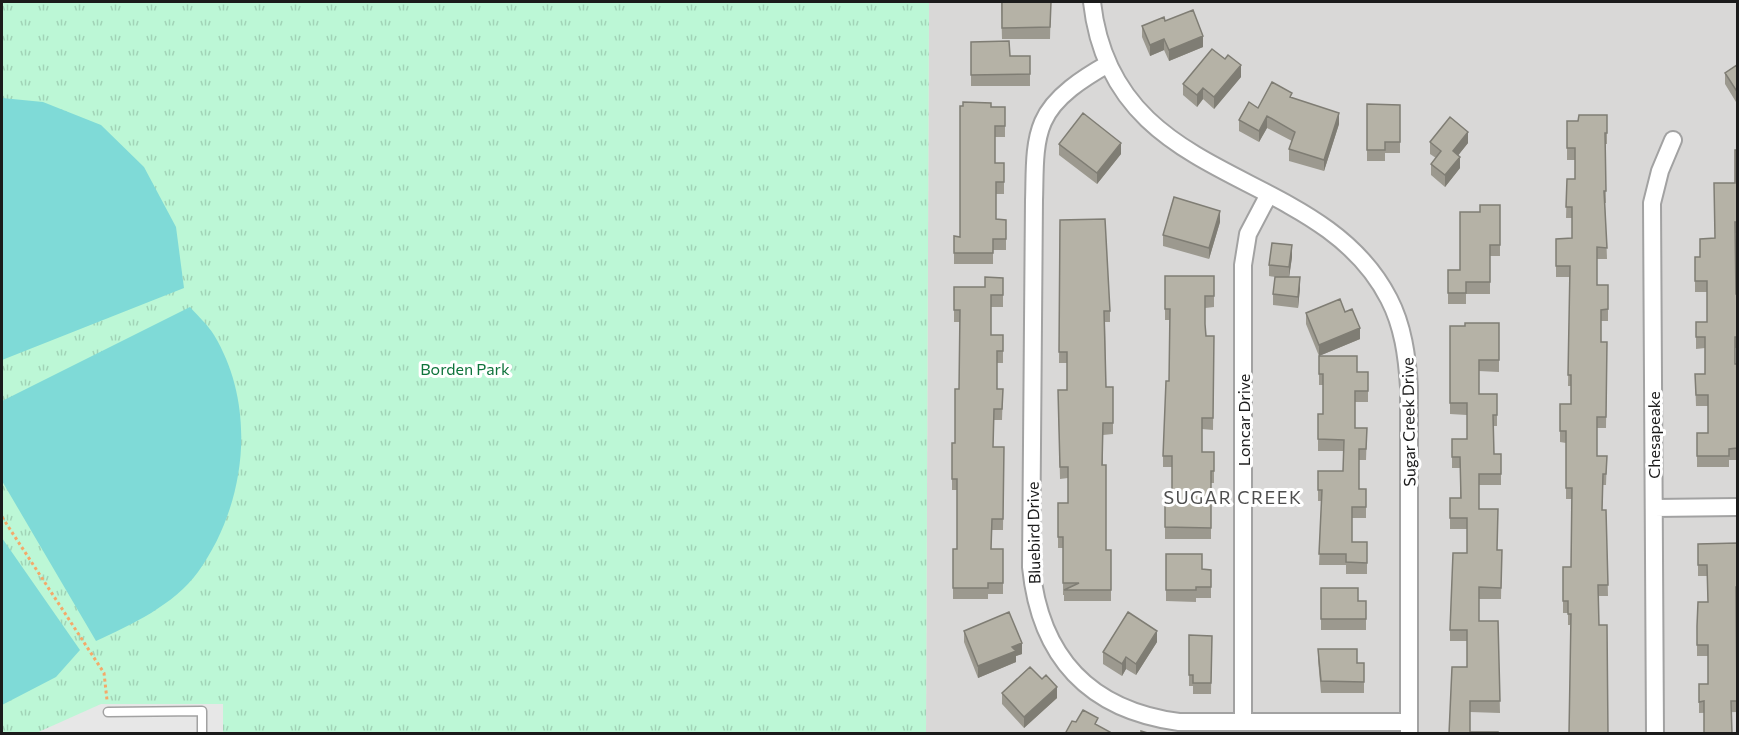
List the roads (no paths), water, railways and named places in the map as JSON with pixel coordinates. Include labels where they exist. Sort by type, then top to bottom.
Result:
[{"type":"street","name":"Sugar Creek Drive","points":[[1092,2],[1101,47],[1108,64],[1128,96],[1156,129],[1320,225],[1362,261],[1389,299],[1405,343],[1409,387],[1409,728]]},
{"type":"street","name":"Bluebird Drive","points":[[1108,64],[1086,76],[1056,103],[1043,121],[1037,146],[1031,567],[1038,611],[1056,651],[1078,676],[1112,703],[1155,719],[1179,722],[1409,728]]},
{"type":"street","name":"Chesapeake","points":[[1655,734],[1652,203],[1660,171],[1673,140]]},
{"type":"street","name":"Loncar Drive","points":[[1243,722],[1243,266],[1248,234],[1268,196]]},
{"type":"street","points":[[1654,507],[1737,507]]},
{"type":"lane","points":[[108,712],[202,711],[202,734]]},
{"type":"district","name":"SUGAR CREEK","points":[[1233,497]]},
{"type":"park label","name":"Borden Park","points":[[465,368]]}]
